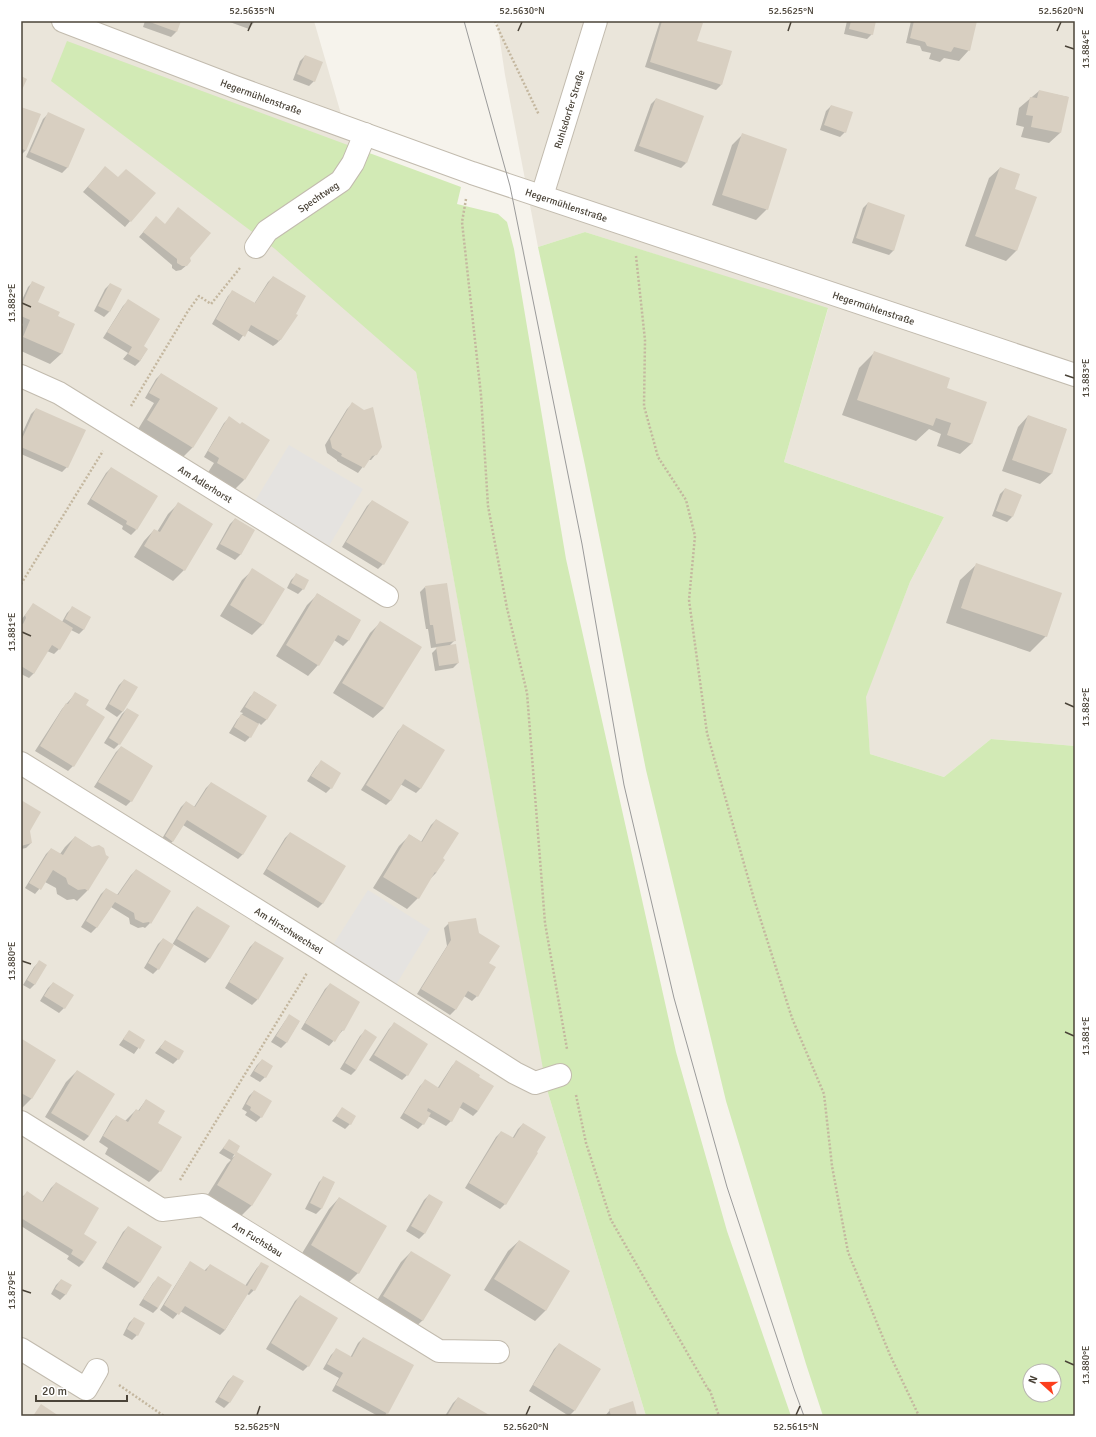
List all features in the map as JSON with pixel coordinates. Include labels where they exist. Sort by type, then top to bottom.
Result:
[{"type":"street","name":"Hegermühlenstraße","points":[[63,21],[194,72],[472,173],[1075,375]]},
{"type":"street","name":"Ruhlsdorfer Straße","points":[[542,196],[596,21]]},
{"type":"street","name":"Spechtweg","points":[[256,247],[267,231],[341,181],[353,164],[365,134]]},
{"type":"street","name":"Am Adlerhorst","points":[[21,376],[59,393],[387,596]]},
{"type":"street","name":"Am Hirschwechsel","points":[[21,763],[515,1073],[535,1083],[566,1074]]},
{"type":"street","points":[[21,1122],[162,1210]]},
{"type":"street","name":"Am Fuchsbau","points":[[162,1210],[203,1205],[439,1351],[498,1352]]},
{"type":"street","points":[[21,1349],[86,1389],[97,1370]]},
{"type":"path","points":[[496,21],[501,36],[556,151]]},
{"type":"path","points":[[472,173],[462,222],[481,395],[488,506],[507,608],[527,693],[545,923],[566,1074],[610,1220],[708,1389],[709,1388],[719,1416]]},
{"type":"path","points":[[632,227],[645,340],[644,406],[658,457],[686,500],[695,536],[689,600],[707,733],[754,899],[790,1011],[824,1094],[832,1166],[848,1252],[890,1355],[920,1416]]},
{"type":"path","points":[[162,1210],[321,950]]},
{"type":"shaded area","points":[[21,21],[314,21],[416,372],[548,1093],[646,1416],[21,1416]]},
{"type":"shaded area","points":[[497,21],[1075,21],[1075,746],[991,739],[944,777],[870,754],[865,697],[910,582],[944,517],[784,462],[828,309],[585,232],[538,247],[505,75]]},
{"type":"shaded area","points":[[289,445],[363,489],[326,551],[252,506]]},
{"type":"shaded area","points":[[368,890],[430,929],[394,988],[331,948]]},
{"type":"green space","points":[[67,41],[461,187],[457,204],[498,214],[507,222],[514,249],[566,559],[676,1052],[727,1231],[791,1416],[646,1416],[547,1089],[562,1067],[556,1064],[543,1069],[416,372],[275,249],[51,81]]},
{"type":"green space","points":[[585,232],[828,308],[784,462],[944,517],[910,582],[866,697],[870,754],[944,777],[991,739],[1075,746],[1075,1416],[823,1416],[726,1101],[646,770],[585,465],[538,247]]},
{"type":"building","points":[[147,21],[181,21],[177,32]]},
{"type":"building","points":[[662,21],[698,21],[703,23],[697,41],[732,51],[722,85],[650,62]]},
{"type":"building","points":[[851,21],[876,21],[873,35],[849,29]]},
{"type":"building","points":[[914,21],[977,21],[970,51],[954,47],[951,52],[927,46],[925,42],[910,38]]},
{"type":"building","points":[[305,55],[323,62],[315,82],[297,74]]},
{"type":"building","points":[[21,76],[27,79],[21,92]]},
{"type":"building","points":[[1039,90],[1069,97],[1061,133],[1031,127],[1033,116],[1026,115],[1030,97],[1037,98]]},
{"type":"building","points":[[656,98],[704,116],[687,163],[639,146]]},
{"type":"building","points":[[831,105],[853,112],[846,133],[824,125]]},
{"type":"building","points":[[21,107],[41,114],[26,151],[21,148]]},
{"type":"building","points":[[48,112],[85,129],[68,168],[30,152]]},
{"type":"building","points":[[742,133],[787,149],[768,210],[722,195]]},
{"type":"building","points":[[105,166],[118,177],[126,169],[156,193],[131,222],[88,187]]},
{"type":"building","points":[[1000,167],[1020,174],[1015,189],[1037,197],[1017,251],[975,236]]},
{"type":"building","points":[[868,202],[905,215],[894,251],[856,238]]},
{"type":"building","points":[[178,207],[211,233],[190,258],[191,261],[187,266],[182,266],[177,263],[177,259],[143,232],[156,216],[165,224]]},
{"type":"building","points":[[273,276],[306,296],[296,314],[298,315],[281,340],[280,339],[279,341],[251,325],[245,337],[216,319],[232,290],[255,303]]},
{"type":"building","points":[[32,281],[45,287],[38,302],[60,312],[58,316],[75,324],[62,354],[23,337],[30,320],[21,316],[21,307]]},
{"type":"building","points":[[110,283],[122,289],[110,312],[98,306]]},
{"type":"building","points":[[128,299],[160,319],[144,346],[148,349],[140,361],[128,354],[132,347],[107,332]]},
{"type":"building","points":[[874,351],[950,378],[947,388],[987,402],[972,444],[947,435],[951,423],[936,418],[933,426],[857,400]]},
{"type":"building","points":[[161,373],[218,408],[193,448],[147,420],[160,399],[149,393]]},
{"type":"building","points":[[352,402],[364,410],[373,407],[382,447],[377,455],[372,456],[364,468],[341,456],[342,454],[332,448],[330,439]]},
{"type":"building","points":[[36,408],[86,430],[68,468],[21,447],[21,441]]},
{"type":"building","points":[[1028,415],[1067,429],[1052,474],[1012,460]]},
{"type":"building","points":[[229,416],[240,424],[242,422],[270,440],[245,480],[217,463],[219,458],[208,451]]},
{"type":"building","points":[[111,467],[158,496],[137,530],[126,524],[127,521],[91,499]]},
{"type":"building","points":[[1005,488],[1022,495],[1013,517],[996,511]]},
{"type":"building","points":[[372,500],[409,522],[384,565],[346,542]]},
{"type":"building","points":[[178,502],[213,524],[185,571],[144,546],[154,529],[160,532]]},
{"type":"building","points":[[235,518],[255,530],[241,555],[220,544]]},
{"type":"building","points":[[976,563],[1062,593],[1047,637],[961,608]]},
{"type":"building","points":[[252,568],[285,589],[263,625],[230,605]]},
{"type":"building","points":[[296,573],[309,580],[304,590],[291,583]]},
{"type":"building","points":[[447,583],[456,641],[436,644],[433,625],[430,625],[425,586]]},
{"type":"building","points":[[317,593],[361,620],[349,641],[338,635],[319,666],[286,645]]},
{"type":"building","points":[[33,603],[73,628],[60,650],[52,645],[34,674],[21,666],[21,624],[23,624],[26,618],[25,615]]},
{"type":"building","points":[[72,606],[91,617],[84,630],[65,619]]},
{"type":"building","points":[[380,621],[422,647],[384,708],[342,683]]},
{"type":"building","points":[[456,644],[459,663],[439,666],[436,647]]},
{"type":"building","points":[[124,679],[138,687],[123,712],[109,704]]},
{"type":"building","points":[[254,691],[277,705],[267,720],[245,707]]},
{"type":"building","points":[[75,692],[89,700],[86,705],[105,717],[74,767],[40,746],[66,703],[68,704]]},
{"type":"building","points":[[127,708],[139,715],[120,745],[109,738]]},
{"type":"building","points":[[241,714],[259,724],[251,738],[234,727]]},
{"type":"building","points":[[403,724],[445,750],[421,789],[405,779],[391,801],[366,785]]},
{"type":"building","points":[[121,746],[153,766],[132,802],[98,782]]},
{"type":"building","points":[[321,760],[341,773],[332,789],[311,776]]},
{"type":"building","points":[[211,782],[267,816],[243,855],[187,820],[173,842],[165,836],[186,801],[195,807]]},
{"type":"building","points":[[21,800],[41,812],[30,831],[32,843],[21,846]]},
{"type":"building","points":[[436,819],[459,833],[443,858],[445,860],[436,873],[435,872],[419,899],[383,877],[409,834],[422,842]]},
{"type":"building","points":[[290,832],[346,866],[323,904],[267,869]]},
{"type":"building","points":[[75,836],[92,847],[99,845],[104,848],[106,855],[109,857],[88,891],[85,889],[78,890],[68,884],[66,878],[53,870],[41,890],[29,883],[51,848],[63,855]]},
{"type":"building","points":[[136,869],[171,891],[151,924],[149,922],[143,923],[135,919],[134,913],[115,902],[97,928],[86,921],[106,888],[118,895]]},
{"type":"building","points":[[197,906],[230,926],[210,959],[177,939]]},
{"type":"building","points":[[476,918],[479,933],[500,946],[489,963],[496,967],[478,997],[468,991],[456,1010],[421,989],[451,940],[448,922]]},
{"type":"building","points":[[163,938],[174,945],[159,970],[148,963]]},
{"type":"building","points":[[255,941],[284,958],[258,1000],[229,982]]},
{"type":"building","points":[[39,960],[47,965],[35,985],[27,980]]},
{"type":"building","points":[[53,982],[74,995],[65,1009],[44,996]]},
{"type":"building","points":[[330,983],[360,1002],[344,1031],[342,1030],[335,1042],[305,1023]]},
{"type":"building","points":[[289,1014],[300,1021],[287,1043],[276,1036]]},
{"type":"building","points":[[394,1022],[428,1044],[408,1076],[374,1055]]},
{"type":"building","points":[[365,1029],[377,1037],[356,1070],[345,1063]]},
{"type":"building","points":[[129,1030],[145,1040],[140,1049],[123,1039]]},
{"type":"building","points":[[22,1039],[56,1060],[32,1099],[21,1093]]},
{"type":"building","points":[[165,1040],[184,1051],[179,1060],[160,1048]]},
{"type":"building","points":[[262,1059],[273,1066],[266,1078],[254,1071]]},
{"type":"building","points":[[456,1060],[494,1086],[478,1111],[463,1102],[452,1122],[428,1108],[427,1111],[431,1113],[424,1125],[404,1113],[425,1079],[439,1088]]},
{"type":"building","points":[[77,1070],[115,1094],[89,1136],[51,1113]]},
{"type":"building","points":[[254,1090],[272,1101],[262,1118],[250,1110],[251,1107],[246,1104]]},
{"type":"building","points":[[146,1099],[165,1111],[158,1123],[182,1137],[161,1172],[103,1136],[116,1115],[128,1122],[136,1109],[139,1111]]},
{"type":"building","points":[[342,1107],[356,1116],[351,1125],[336,1116]]},
{"type":"building","points":[[523,1123],[546,1137],[537,1152],[538,1153],[506,1205],[469,1183],[501,1131],[514,1138]]},
{"type":"building","points":[[229,1139],[240,1146],[237,1152],[272,1174],[252,1206],[217,1185],[235,1155],[223,1148]]},
{"type":"building","points":[[323,1176],[335,1182],[322,1209],[310,1203]]},
{"type":"building","points":[[56,1182],[99,1208],[84,1234],[97,1242],[84,1262],[71,1254],[73,1250],[21,1218],[21,1195],[23,1197],[27,1191],[43,1202]]},
{"type":"building","points":[[429,1194],[443,1202],[425,1234],[411,1226]]},
{"type":"building","points":[[339,1197],[387,1226],[359,1274],[311,1245]]},
{"type":"building","points":[[128,1226],[162,1247],[140,1283],[106,1262]]},
{"type":"building","points":[[519,1240],[570,1271],[546,1311],[494,1279]]},
{"type":"building","points":[[411,1251],[451,1275],[423,1321],[383,1296]]},
{"type":"building","points":[[190,1261],[206,1271],[210,1264],[247,1286],[261,1262],[269,1266],[255,1291],[251,1289],[225,1330],[185,1306],[179,1315],[164,1305]]},
{"type":"building","points":[[158,1276],[172,1285],[158,1308],[143,1299]]},
{"type":"building","points":[[61,1279],[72,1285],[66,1295],[55,1289]]},
{"type":"building","points":[[300,1295],[338,1318],[309,1367],[271,1343]]},
{"type":"building","points":[[134,1317],[145,1323],[138,1336],[127,1329]]},
{"type":"building","points":[[363,1337],[414,1365],[388,1414],[336,1385],[343,1373],[327,1364],[336,1348],[352,1357]]},
{"type":"building","points":[[559,1343],[601,1369],[575,1411],[533,1385]]},
{"type":"building","points":[[233,1375],[244,1381],[230,1403],[219,1397]]},
{"type":"building","points":[[458,1397],[491,1416],[447,1416]]},
{"type":"building","points":[[633,1401],[637,1416],[611,1416],[609,1409]]},
{"type":"building","points":[[41,1404],[59,1416],[33,1416]]},
{"type":"tram line","points":[[464,21],[510,186],[582,544],[624,785],[674,998],[727,1187],[804,1416]]}]
